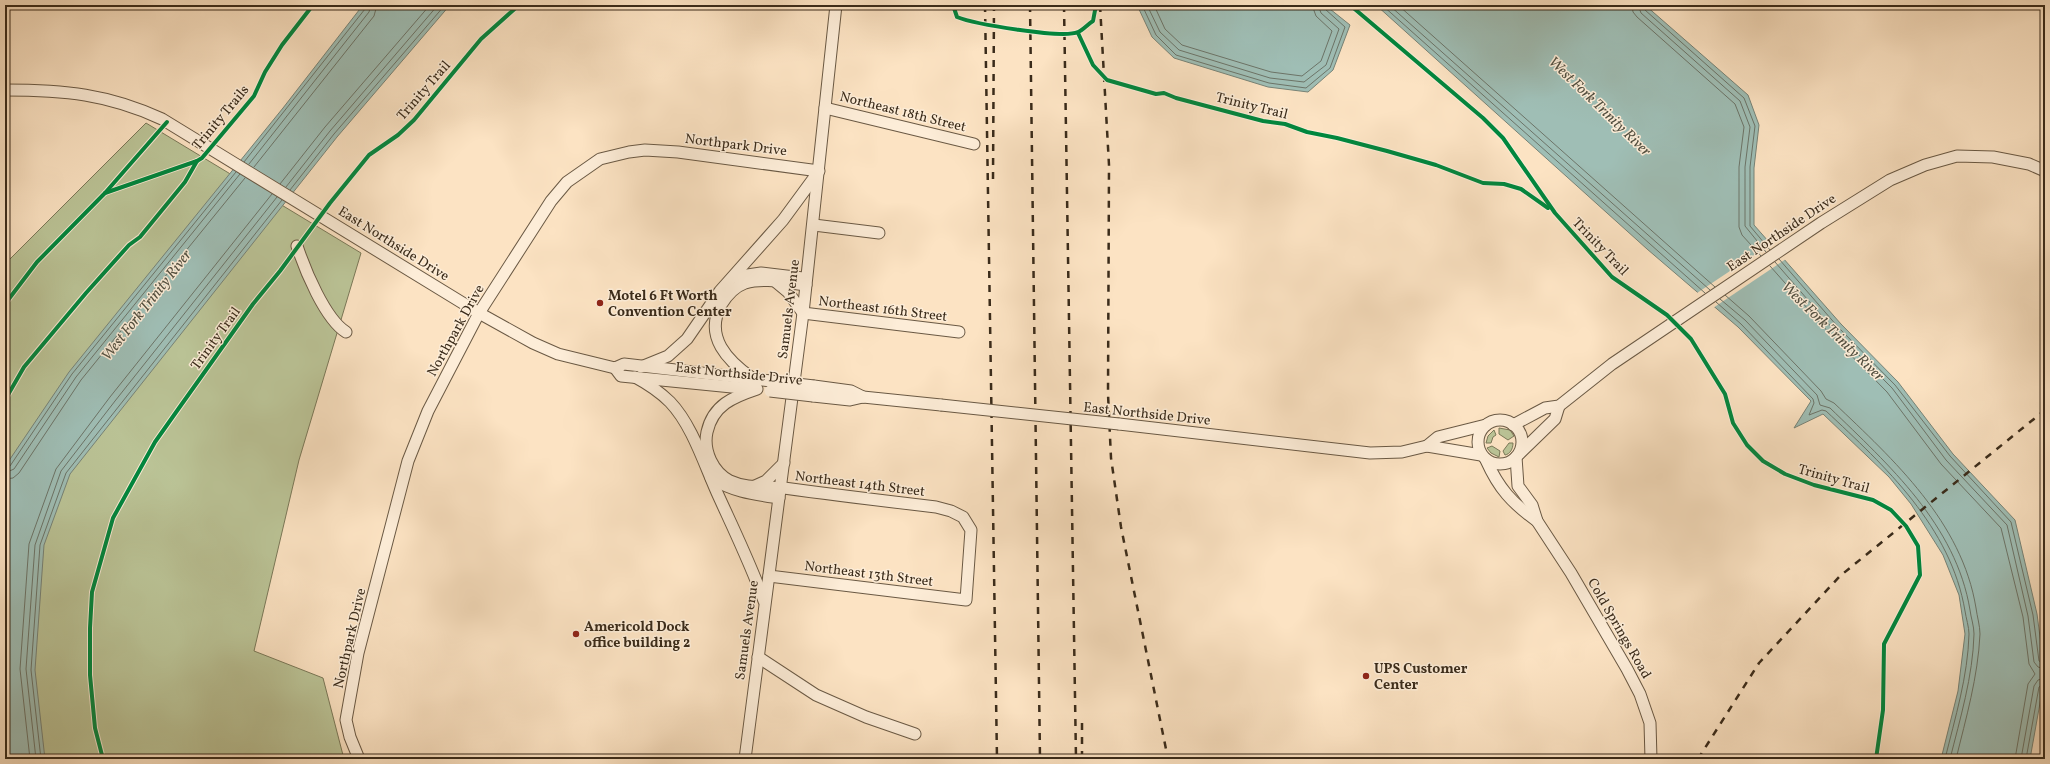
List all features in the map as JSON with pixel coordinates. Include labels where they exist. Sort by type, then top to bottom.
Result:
[{"type":"street","name":"Samuels Avenue","points":[[745,759],[814,225],[836,5]]},
{"type":"street","name":"East Northside Drive","points":[[5,90],[44,90],[90,94],[122,102],[150,113],[480,313],[533,343],[558,354],[615,368],[624,364],[755,384],[813,391],[850,400],[863,397],[1370,452],[1402,452],[1428,446],[1484,458]]},
{"type":"street","name":"Northeast 18th Street","points":[[825,108],[974,144]]},
{"type":"street","name":"Northpark Drive","points":[[359,759],[350,737],[346,720],[358,653],[408,461],[428,411],[480,313],[551,201],[567,182],[600,159],[645,150],[670,151],[819,171]]},
{"type":"street","name":"East Northside Drive","points":[[1513,425],[1545,408],[1559,406],[1629,352],[1821,223],[1890,180],[1925,165],[1957,156],[1993,157],[2029,164],[2045,171]]},
{"type":"street","points":[[641,367],[668,356],[687,339],[720,291],[734,277],[800,198],[819,171]]},
{"type":"street","points":[[814,225],[880,233]]},
{"type":"street","points":[[297,246],[307,275],[337,325],[346,332]]},
{"type":"street","points":[[734,277],[760,273],[807,282]]},
{"type":"street","points":[[780,493],[754,486],[739,485],[721,474],[711,460],[707,450],[706,437],[712,416],[722,405],[755,384],[735,366],[719,346],[715,333],[716,318],[725,298],[739,286],[754,281],[807,282]]},
{"type":"street","points":[[776,282],[788,292],[803,314]]},
{"type":"street","name":"Northeast 16th Street","points":[[803,314],[960,332]]},
{"type":"street","name":"East Northside Drive","points":[[615,368],[621,376],[755,384]]},
{"type":"street","points":[[635,377],[656,390],[681,416],[753,569],[765,603]]},
{"type":"street","name":"East Northside Drive","points":[[1517,456],[1555,419],[1559,406]]},
{"type":"street","points":[[1495,420],[1503,420],[1513,425],[1520,433],[1522,440],[1517,456],[1507,464],[1500,465],[1484,458],[1477,441],[1479,434],[1486,425],[1495,420]]},
{"type":"street","name":"East Northside Drive","points":[[1428,446],[1438,437],[1486,425]]},
{"type":"street","name":"Cold Springs Road","points":[[1517,456],[1518,486],[1532,505],[1537,521],[1571,573],[1640,694],[1650,723],[1651,759]]},
{"type":"street","name":"Cold Springs Road","points":[[1484,458],[1495,478],[1515,505],[1537,521]]},
{"type":"street","points":[[754,486],[766,481],[784,463]]},
{"type":"street","points":[[711,478],[726,487],[744,493],[780,493]]},
{"type":"street","name":"Northeast 14th Street","points":[[780,493],[936,507],[951,511],[962,517],[971,530],[966,600]]},
{"type":"street","name":"Northeast 13th Street","points":[[769,576],[966,600]]},
{"type":"street","points":[[758,657],[816,695],[866,717],[915,734]]},
{"type":"green space","points":[[146,123],[361,253],[299,460],[254,651],[323,678],[344,759],[5,759],[5,264]]},
{"type":"green space","points":[[1499,428],[1510,430],[1514,436],[1508,440],[1499,434]]},
{"type":"green space","points":[[1494,430],[1496,435],[1493,437],[1491,443],[1486,443],[1488,436]]},
{"type":"green space","points":[[1509,443],[1513,443],[1511,451],[1505,455],[1503,451]]},
{"type":"green space","points":[[1492,446],[1500,451],[1499,457],[1491,453],[1487,448]]},
{"type":"water","name":"West Fork Trinity River","points":[[363,5],[450,5],[337,137],[70,474],[44,545],[35,670],[45,759],[5,759],[6,465],[69,372],[283,108]]},
{"type":"water","points":[[1137,5],[1325,5],[1350,25],[1333,70],[1308,92],[1268,87],[1174,58],[1152,37]]},
{"type":"water","name":"West Fork Trinity River","points":[[1376,5],[1645,5],[1748,95],[1759,125],[1754,168],[1754,225],[1841,324],[1898,382],[1953,454],[2015,520],[2037,614],[2045,675],[2030,759],[1941,759],[1958,691],[1965,634],[1959,595],[1943,555],[1911,504],[1889,477],[1823,414],[1794,428],[1811,401],[1738,327],[1647,249]]},
{"type":"pier","points":[[1772,243],[1786,259],[1713,308],[1697,293]]},
{"type":"railway","points":[[5,18],[14,5]]},
{"type":"railway","points":[[985,5],[997,759]]},
{"type":"railway","points":[[993,179],[994,5]]},
{"type":"railway","points":[[1030,5],[1040,759]]},
{"type":"railway","points":[[1064,5],[1076,759]]},
{"type":"railway","points":[[1100,5],[1109,165],[1108,394],[1111,458],[1121,527],[1168,759]]},
{"type":"railway","points":[[1698,759],[1759,663],[1840,576],[2045,410]]},
{"type":"railway","points":[[1082,723],[1082,759]]},
{"type":"cycle path","name":"Trinity Trails","points":[[5,304],[37,262],[105,193],[202,158],[254,96],[265,72],[282,45],[313,5]]},
{"type":"cycle path","name":"Trinity Trail","points":[[103,759],[95,728],[90,675],[90,628],[92,592],[113,518],[155,442],[253,304],[280,271],[330,203],[369,155],[398,135],[414,120],[481,39],[519,5]]},
{"type":"cycle path","points":[[953,5],[957,17],[966,20],[1018,30],[1055,34],[1069,34],[1080,31],[1093,21],[1096,5]]},
{"type":"cycle path","name":"Trinity Trail","points":[[1350,5],[1483,118],[1503,138],[1555,213],[1612,277],[1667,315],[1691,339],[1725,394],[1733,423],[1747,445],[1763,461],[1785,474],[1814,485],[1873,500],[1891,510],[1906,526],[1918,546],[1920,575],[1884,644],[1883,710],[1876,759]]},
{"type":"cycle path","name":"Trinity Trail","points":[[1078,33],[1093,65],[1107,80],[1156,94],[1164,93],[1176,98],[1263,121],[1285,124],[1307,132],[1387,151],[1436,165],[1483,183],[1504,184],[1521,189],[1548,208]]},
{"type":"cycle path","points":[[105,193],[167,122]]},
{"type":"cycle path","points":[[5,400],[24,367],[86,293],[129,245],[140,237],[185,182],[197,161]]},
{"type":"place","name":"Motel 6 Ft Worth Convention Center","points":[[600,303]]},
{"type":"place","name":"Americold Dock office building 2","points":[[576,634]]},
{"type":"place","name":"UPS Customer Center","points":[[1366,676]]}]
